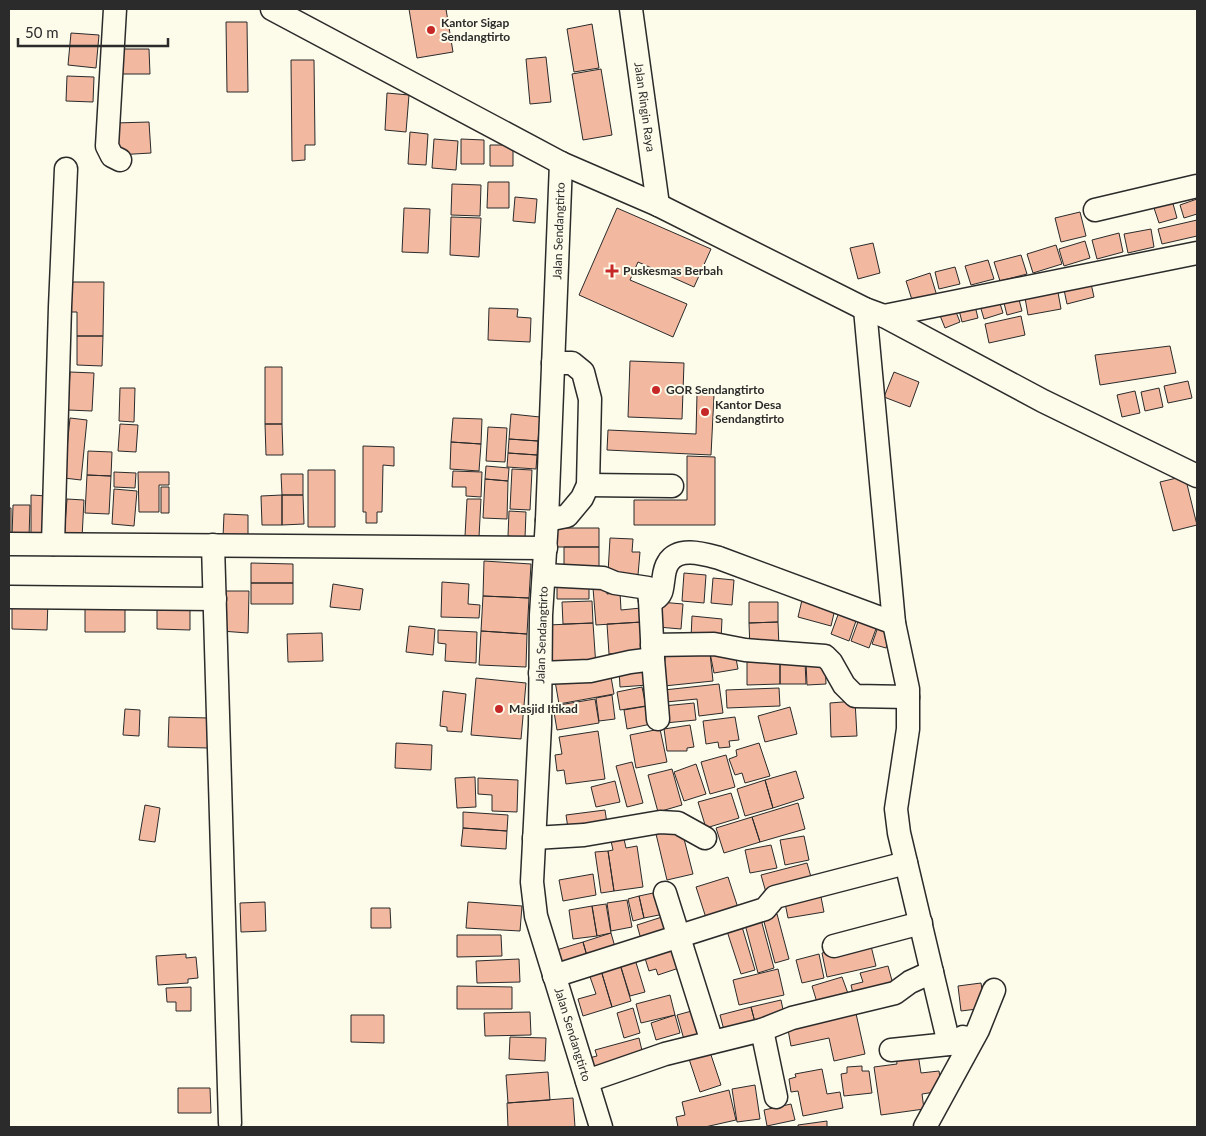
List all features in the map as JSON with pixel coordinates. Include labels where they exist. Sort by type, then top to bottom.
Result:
[{"type":"street","points":[[115,9],[108,146],[112,156],[120,160]]},
{"type":"street","points":[[272,9],[561,163],[658,205],[874,312],[1043,401],[1197,476]]},
{"type":"street","name":"Jalan Ringin Raya","points":[[632,9],[658,205]]},
{"type":"street","name":"Jalan Sendangtirto","points":[[561,163],[546,548],[541,615],[540,725],[532,882],[536,916],[600,1127]]},
{"type":"street","points":[[54,544],[60,307],[66,169]]},
{"type":"street","points":[[1095,210],[1197,186]]},
{"type":"street","points":[[874,312],[1197,253]]},
{"type":"street","points":[[874,312],[894,623],[908,689],[908,729],[896,809],[899,833],[949,1044]]},
{"type":"street","points":[[547,520],[567,516],[582,498],[588,485],[590,399],[583,372],[572,363],[554,363]]},
{"type":"street","points":[[588,485],[672,486]]},
{"type":"street","points":[[9,544],[546,548]]},
{"type":"street","points":[[213,545],[230,1123]]},
{"type":"street","points":[[650,600],[655,599],[661,594],[668,562],[673,558],[691,552],[719,558],[894,623]]},
{"type":"street","points":[[544,575],[603,578],[615,583],[648,588],[658,719]]},
{"type":"street","points":[[9,597],[215,599]]},
{"type":"street","points":[[540,673],[590,671],[630,662],[653,652],[714,644],[745,650],[825,656],[831,662],[844,685],[855,696],[908,697]]},
{"type":"street","points":[[534,838],[584,835],[660,822],[678,824],[705,838]]},
{"type":"street","points":[[554,976],[765,908],[775,897],[906,863]]},
{"type":"street","points":[[665,893],[712,1042]]},
{"type":"street","points":[[834,946],[921,923]]},
{"type":"street","points":[[587,1080],[666,1054],[762,1030],[792,1018],[895,993],[910,982],[932,972]]},
{"type":"street","points":[[925,1127],[978,1030],[994,990]]},
{"type":"street","points":[[762,1030],[776,1098]]},
{"type":"street","points":[[891,1050],[949,1044],[978,1030]]},
{"type":"building","name":"Kantor Sigap Sendangtirto","points":[[409,9],[446,9],[453,52],[417,58]]},
{"type":"building","points":[[226,22],[247,22],[248,92],[227,92]]},
{"type":"building","points":[[592,24],[599,68],[574,72],[567,29]]},
{"type":"building","points":[[71,33],[99,35],[96,68],[68,65]]},
{"type":"building","points":[[116,49],[149,49],[150,74],[116,74]]},
{"type":"building","points":[[546,57],[551,102],[530,104],[526,59]]},
{"type":"building","points":[[291,60],[314,60],[315,145],[305,145],[305,160],[292,161]]},
{"type":"building","points":[[601,69],[612,135],[583,140],[572,74]]},
{"type":"building","points":[[67,76],[94,77],[93,102],[66,101]]},
{"type":"building","points":[[387,93],[409,95],[406,132],[385,130]]},
{"type":"building","points":[[149,122],[151,153],[117,155],[115,123]]},
{"type":"building","points":[[410,132],[428,134],[426,165],[408,164]]},
{"type":"building","points":[[434,139],[458,141],[456,170],[432,168]]},
{"type":"building","points":[[461,139],[484,140],[484,164],[461,164]]},
{"type":"building","points":[[490,145],[513,145],[513,166],[490,166]]},
{"type":"building","points":[[488,182],[509,182],[509,208],[487,208]]},
{"type":"building","points":[[452,184],[481,185],[480,216],[451,215]]},
{"type":"building","points":[[1170,193],[1177,218],[1159,223],[1151,199]]},
{"type":"building","points":[[515,197],[537,199],[535,223],[513,221]]},
{"type":"building","points":[[1197,199],[1197,214],[1184,218],[1180,205]]},
{"type":"building","points":[[404,208],[430,209],[428,253],[402,252]]},
{"type":"building","name":"Puskesmas Berbah","points":[[617,208],[711,249],[694,287],[638,262],[630,280],[687,304],[673,337],[579,295]]},
{"type":"building","points":[[1080,212],[1086,236],[1061,242],[1055,218]]},
{"type":"building","points":[[451,217],[481,218],[479,257],[450,255]]},
{"type":"building","points":[[1197,220],[1197,236],[1162,244],[1158,229]]},
{"type":"building","points":[[1151,229],[1154,247],[1128,253],[1124,234]]},
{"type":"building","points":[[1119,233],[1123,252],[1097,259],[1092,240]]},
{"type":"building","points":[[1085,241],[1090,258],[1064,266],[1059,249]]},
{"type":"building","points":[[873,243],[880,273],[858,279],[850,248]]},
{"type":"building","points":[[1056,245],[1062,264],[1033,273],[1027,254]]},
{"type":"building","points":[[1021,255],[1027,274],[1000,281],[994,262]]},
{"type":"building","points":[[988,260],[994,279],[971,285],[965,266]]},
{"type":"building","points":[[955,267],[960,284],[939,289],[935,272]]},
{"type":"building","points":[[930,273],[937,296],[913,303],[906,281]]},
{"type":"building","points":[[1090,279],[1094,297],[1067,304],[1063,285]]},
{"type":"building","points":[[71,282],[104,282],[103,336],[77,336],[77,312],[70,312]]},
{"type":"building","points":[[1057,287],[1061,309],[1028,315],[1024,292]]},
{"type":"building","points":[[1017,292],[1022,311],[1007,315],[1002,295]]},
{"type":"building","points":[[998,297],[1003,313],[984,319],[979,302]]},
{"type":"building","points":[[974,302],[978,318],[962,322],[958,306]]},
{"type":"building","points":[[954,307],[960,322],[945,328],[939,313]]},
{"type":"building","points":[[489,308],[518,309],[517,317],[531,318],[530,342],[488,340]]},
{"type":"building","points":[[1021,316],[1025,335],[989,343],[985,324]]},
{"type":"building","points":[[77,336],[103,336],[102,366],[77,365]]},
{"type":"building","points":[[1170,346],[1176,373],[1100,385],[1095,355]]},
{"type":"building","name":"GOR Sendangtirto","points":[[630,361],[684,363],[682,419],[628,417]]},
{"type":"building","points":[[265,367],[282,367],[282,424],[265,424]]},
{"type":"building","points":[[70,372],[94,373],[92,411],[68,410]]},
{"type":"building","points":[[894,372],[919,382],[910,407],[884,397]]},
{"type":"building","points":[[1188,381],[1192,398],[1168,403],[1164,386]]},
{"type":"building","points":[[120,388],[135,388],[134,422],[119,421]]},
{"type":"building","points":[[1159,388],[1163,407],[1145,411],[1141,392]]},
{"type":"building","points":[[1135,391],[1140,413],[1122,417],[1117,395]]},
{"type":"building","name":"Kantor Desa Sendangtirto","points":[[697,394],[714,395],[711,455],[607,450],[608,430],[696,434]]},
{"type":"building","points":[[511,414],[540,417],[538,441],[509,439]]},
{"type":"building","points":[[70,418],[87,420],[81,480],[64,478]]},
{"type":"building","points":[[453,418],[482,419],[481,444],[451,442]]},
{"type":"building","points":[[120,424],[138,425],[136,452],[118,451]]},
{"type":"building","points":[[265,424],[282,424],[283,455],[266,455]]},
{"type":"building","points":[[488,427],[507,428],[505,462],[486,461]]},
{"type":"building","points":[[509,439],[538,441],[537,455],[508,453]]},
{"type":"building","points":[[451,442],[481,444],[479,471],[450,469]]},
{"type":"building","points":[[363,446],[394,447],[394,466],[383,465],[382,512],[377,512],[377,523],[366,523],[366,512],[363,512]]},
{"type":"building","points":[[88,451],[112,452],[111,476],[87,475]]},
{"type":"building","points":[[508,453],[537,455],[536,469],[507,467]]},
{"type":"building","points":[[687,456],[715,457],[715,525],[634,525],[634,500],[687,500]]},
{"type":"building","points":[[486,466],[509,468],[508,481],[485,479]]},
{"type":"building","points":[[512,469],[532,470],[530,510],[510,509]]},
{"type":"building","points":[[308,470],[335,470],[335,527],[308,527]]},
{"type":"building","points":[[453,471],[482,472],[481,497],[466,496],[466,487],[452,487]]},
{"type":"building","points":[[114,472],[136,473],[135,488],[114,487]]},
{"type":"building","points":[[138,472],[169,472],[169,485],[159,485],[159,512],[139,512]]},
{"type":"building","points":[[281,474],[303,474],[303,495],[282,495]]},
{"type":"building","points":[[87,475],[111,476],[109,514],[85,513]]},
{"type":"building","points":[[1185,476],[1197,525],[1173,531],[1160,482]]},
{"type":"building","points":[[485,479],[508,481],[507,519],[483,518]]},
{"type":"building","points":[[161,487],[169,487],[169,513],[161,513]]},
{"type":"building","points":[[114,489],[137,491],[134,526],[112,524]]},
{"type":"building","points":[[31,495],[47,496],[47,539],[31,538]]},
{"type":"building","points":[[282,495],[282,525],[262,525],[261,496]]},
{"type":"building","points":[[282,495],[303,495],[304,524],[282,525]]},
{"type":"building","points":[[67,499],[84,500],[82,538],[64,537]]},
{"type":"building","points":[[467,499],[481,499],[479,537],[465,536]]},
{"type":"building","points":[[13,505],[30,505],[29,538],[12,537]]},
{"type":"building","points":[[9,508],[11,508],[11,537],[9,537]]},
{"type":"building","points":[[509,511],[526,512],[525,538],[508,536]]},
{"type":"building","points":[[224,514],[248,515],[248,539],[223,537]]},
{"type":"building","points":[[554,528],[599,528],[599,547],[554,547]]},
{"type":"building","points":[[610,538],[633,539],[632,552],[640,552],[638,575],[608,573]]},
{"type":"building","points":[[564,547],[599,547],[599,567],[564,567]]},
{"type":"building","points":[[484,561],[531,564],[529,598],[483,596]]},
{"type":"building","points":[[251,563],[293,564],[293,583],[251,583]]},
{"type":"building","points":[[684,573],[706,575],[704,603],[682,601]]},
{"type":"building","points":[[713,578],[734,580],[732,605],[711,603]]},
{"type":"building","points":[[557,579],[589,579],[589,599],[557,599]]},
{"type":"building","points":[[442,582],[469,584],[468,604],[480,605],[479,618],[441,617]]},
{"type":"building","points":[[251,583],[293,583],[293,604],[251,604]]},
{"type":"building","points":[[333,584],[363,589],[360,610],[330,607]]},
{"type":"building","points":[[607,587],[607,594],[620,592],[621,610],[641,608],[642,622],[596,625],[593,588]]},
{"type":"building","points":[[222,591],[249,591],[248,633],[221,631]]},
{"type":"building","points":[[483,596],[529,598],[527,634],[481,631]]},
{"type":"building","points":[[12,599],[48,600],[47,630],[12,629]]},
{"type":"building","points":[[802,600],[835,609],[831,626],[798,617]]},
{"type":"building","points":[[592,601],[593,623],[563,624],[562,602]]},
{"type":"building","points":[[660,602],[683,604],[681,629],[658,627]]},
{"type":"building","points":[[749,602],[778,602],[778,622],[749,623]]},
{"type":"building","points":[[85,606],[125,606],[125,632],[85,632]]},
{"type":"building","points":[[157,606],[190,606],[190,630],[157,629]]},
{"type":"building","points":[[839,612],[857,618],[849,641],[831,634]]},
{"type":"building","points":[[692,616],[722,619],[721,640],[691,638]]},
{"type":"building","points":[[859,619],[877,626],[869,648],[851,641]]},
{"type":"building","points":[[642,622],[645,651],[609,654],[607,624]]},
{"type":"building","points":[[778,622],[779,648],[750,649],[749,623]]},
{"type":"building","points":[[593,623],[596,667],[551,669],[548,625]]},
{"type":"building","points":[[879,624],[892,628],[886,648],[872,644]]},
{"type":"building","points":[[409,626],[435,629],[433,655],[406,652]]},
{"type":"building","points":[[438,630],[477,632],[476,663],[445,661],[446,644],[438,643]]},
{"type":"building","points":[[481,631],[527,634],[526,667],[479,665]]},
{"type":"building","points":[[322,633],[323,661],[288,662],[287,634]]},
{"type":"building","points":[[734,648],[738,669],[714,673],[710,653]]},
{"type":"building","points":[[710,653],[713,681],[664,686],[661,657]]},
{"type":"building","points":[[805,661],[806,684],[780,684],[780,662]]},
{"type":"building","points":[[825,661],[826,684],[807,685],[806,662]]},
{"type":"building","points":[[747,662],[780,662],[780,684],[747,685]]},
{"type":"building","points":[[647,667],[648,685],[620,687],[619,669]]},
{"type":"building","points":[[610,671],[614,694],[559,704],[555,681]]},
{"type":"building","name":"Masjid Itikad","points":[[476,678],[526,683],[521,739],[471,735]]},
{"type":"building","points":[[719,684],[723,713],[699,716],[697,699],[666,702],[664,690]]},
{"type":"building","points":[[642,687],[646,706],[620,710],[617,692]]},
{"type":"building","points":[[779,688],[780,706],[727,708],[726,690]]},
{"type":"building","points":[[443,691],[466,694],[462,732],[447,731],[447,727],[440,726]]},
{"type":"building","points":[[612,695],[615,719],[599,721],[596,698]]},
{"type":"building","points":[[595,699],[599,723],[557,730],[553,706]]},
{"type":"building","points":[[855,701],[857,736],[831,737],[830,703]]},
{"type":"building","points":[[694,703],[696,720],[665,723],[663,706]]},
{"type":"building","points":[[653,705],[656,723],[627,729],[624,710]]},
{"type":"building","points":[[790,707],[797,734],[765,742],[758,716]]},
{"type":"building","points":[[125,709],[140,710],[139,736],[123,735]]},
{"type":"building","points":[[169,717],[209,718],[209,748],[168,747]]},
{"type":"building","points":[[735,717],[739,740],[729,741],[730,747],[719,748],[718,742],[706,744],[703,721]]},
{"type":"building","points":[[690,725],[694,747],[687,748],[687,751],[667,751],[664,729]]},
{"type":"building","points":[[660,729],[667,762],[636,768],[630,735]]},
{"type":"building","points":[[598,731],[605,779],[566,784],[564,770],[557,771],[555,755],[562,754],[559,737]]},
{"type":"building","points":[[396,743],[432,745],[431,770],[395,768]]},
{"type":"building","points":[[759,743],[770,776],[745,783],[742,773],[735,775],[729,759],[737,756],[736,750]]},
{"type":"building","points":[[726,755],[735,787],[710,794],[701,762]]},
{"type":"building","points":[[632,762],[643,803],[627,807],[616,766]]},
{"type":"building","points":[[696,764],[706,794],[684,801],[674,772]]},
{"type":"building","points":[[672,769],[682,805],[658,812],[648,775]]},
{"type":"building","points":[[796,771],[804,798],[773,808],[765,780]]},
{"type":"building","points":[[475,777],[476,807],[457,808],[455,778]]},
{"type":"building","points":[[478,778],[518,780],[517,812],[492,811],[492,795],[478,794]]},
{"type":"building","points":[[765,780],[773,808],[745,816],[737,789]]},
{"type":"building","points":[[615,781],[620,802],[596,807],[591,787]]},
{"type":"building","points":[[731,793],[739,818],[706,828],[698,802]]},
{"type":"building","points":[[798,803],[805,829],[760,842],[752,817]]},
{"type":"building","points":[[145,805],[160,808],[155,842],[139,840]]},
{"type":"building","points":[[605,810],[608,830],[569,835],[566,815]]},
{"type":"building","points":[[463,812],[508,815],[507,831],[463,828]]},
{"type":"building","points":[[752,817],[760,842],[724,853],[716,828]]},
{"type":"building","points":[[681,827],[693,874],[667,880],[656,834]]},
{"type":"building","points":[[463,828],[507,831],[506,849],[461,846]]},
{"type":"building","points":[[804,836],[809,860],[785,865],[780,840]]},
{"type":"building","points":[[624,839],[626,848],[637,846],[643,887],[614,891],[608,851],[613,850],[611,841]]},
{"type":"building","points":[[771,845],[777,868],[750,873],[745,850]]},
{"type":"building","points":[[608,851],[614,891],[601,893],[595,852]]},
{"type":"building","points":[[807,863],[813,884],[767,896],[761,875]]},
{"type":"building","points":[[593,874],[596,895],[563,901],[559,880]]},
{"type":"building","points":[[728,877],[740,914],[708,924],[696,887]]},
{"type":"building","points":[[658,892],[664,914],[644,918],[639,896]]},
{"type":"building","points":[[820,892],[824,912],[788,918],[784,898]]},
{"type":"building","points":[[639,896],[644,918],[633,921],[628,899]]},
{"type":"building","points":[[627,900],[632,927],[611,931],[607,903]]},
{"type":"building","points":[[265,902],[266,931],[241,932],[240,903]]},
{"type":"building","points":[[468,902],[522,906],[520,931],[466,928]]},
{"type":"building","points":[[606,904],[611,933],[597,936],[592,906]]},
{"type":"building","points":[[592,906],[597,936],[573,939],[569,910]]},
{"type":"building","points":[[371,908],[390,908],[391,928],[371,928]]},
{"type":"building","points":[[759,912],[774,968],[758,973],[743,917]]},
{"type":"building","points":[[777,914],[789,959],[775,963],[763,918]]},
{"type":"building","points":[[665,916],[671,934],[642,943],[637,925]]},
{"type":"building","points":[[740,920],[755,970],[741,974],[725,925]]},
{"type":"building","points":[[611,933],[617,954],[589,963],[583,942]]},
{"type":"building","points":[[457,935],[501,935],[502,956],[457,957]]},
{"type":"building","points":[[672,939],[682,967],[658,975],[656,969],[649,971],[644,955]]},
{"type":"building","points":[[583,942],[589,963],[559,972],[553,951]]},
{"type":"building","points":[[870,942],[876,966],[827,977],[822,953]]},
{"type":"building","points":[[186,954],[186,958],[196,957],[198,978],[188,979],[188,983],[158,985],[156,956]]},
{"type":"building","points":[[819,954],[824,978],[802,983],[796,960]]},
{"type":"building","points":[[634,956],[645,992],[630,996],[619,961]]},
{"type":"building","points":[[519,959],[520,982],[477,983],[476,961]]},
{"type":"building","points":[[619,961],[631,1001],[612,1007],[600,967]]},
{"type":"building","points":[[888,966],[894,988],[854,998],[851,985],[863,982],[860,973]]},
{"type":"building","points":[[600,967],[612,1007],[583,1016],[578,999],[596,994],[588,971]]},
{"type":"building","points":[[778,969],[784,995],[739,1005],[733,980]]},
{"type":"building","points":[[842,977],[850,999],[819,1009],[812,986]]},
{"type":"building","points":[[981,983],[985,1008],[961,1011],[958,986]]},
{"type":"building","points":[[457,986],[512,987],[512,1009],[457,1009]]},
{"type":"building","points":[[191,987],[191,1011],[176,1011],[176,1002],[167,1002],[166,988]]},
{"type":"building","points":[[670,995],[675,1015],[641,1023],[636,1004]]},
{"type":"building","points":[[781,1000],[785,1019],[756,1026],[751,1007]]},
{"type":"building","points":[[751,1007],[756,1026],[725,1034],[720,1015]]},
{"type":"building","points":[[633,1008],[640,1033],[624,1038],[617,1013]]},
{"type":"building","points":[[699,1009],[706,1037],[685,1043],[677,1015]]},
{"type":"building","points":[[855,1009],[865,1054],[834,1061],[829,1038],[791,1046],[787,1024]]},
{"type":"building","points":[[530,1012],[531,1035],[485,1036],[484,1013]]},
{"type":"building","points":[[351,1015],[384,1015],[384,1043],[351,1042]]},
{"type":"building","points":[[675,1015],[680,1033],[656,1040],[651,1023]]},
{"type":"building","points":[[510,1037],[546,1038],[545,1061],[509,1059]]},
{"type":"building","points":[[639,1038],[644,1059],[593,1073],[589,1058],[597,1056],[595,1050]]},
{"type":"building","points":[[710,1052],[721,1085],[700,1092],[689,1059]]},
{"type":"building","points":[[918,1054],[921,1073],[939,1071],[942,1091],[922,1094],[924,1109],[881,1115],[874,1067],[897,1064],[896,1056]]},
{"type":"building","points":[[862,1066],[862,1071],[869,1071],[872,1093],[844,1096],[841,1074],[847,1073],[847,1067]]},
{"type":"building","points":[[822,1069],[827,1094],[840,1092],[843,1108],[803,1116],[798,1091],[791,1092],[789,1079],[796,1077],[795,1074]]},
{"type":"building","points":[[548,1072],[550,1100],[508,1103],[506,1075]]},
{"type":"building","points":[[755,1085],[760,1119],[737,1122],[732,1089]]},
{"type":"building","points":[[178,1088],[210,1088],[211,1113],[178,1113]]},
{"type":"building","points":[[729,1090],[736,1120],[705,1127],[678,1127],[676,1117],[685,1115],[682,1102]]},
{"type":"building","points":[[573,1098],[575,1127],[508,1127],[507,1103]]},
{"type":"building","points":[[791,1104],[795,1120],[767,1126],[764,1110]]},
{"type":"building","points":[[827,1121],[827,1127],[798,1127],[798,1125]]},
{"type":"place","name":"Kantor Sigap Sendangtirto","points":[[431,30]]},
{"type":"place","name":"Puskesmas Berbah","points":[[612,271]]},
{"type":"place","name":"GOR Sendangtirto","points":[[656,390]]},
{"type":"place","name":"Kantor Desa Sendangtirto","points":[[705,412]]},
{"type":"place","name":"Masjid Itikad","points":[[499,709]]}]
